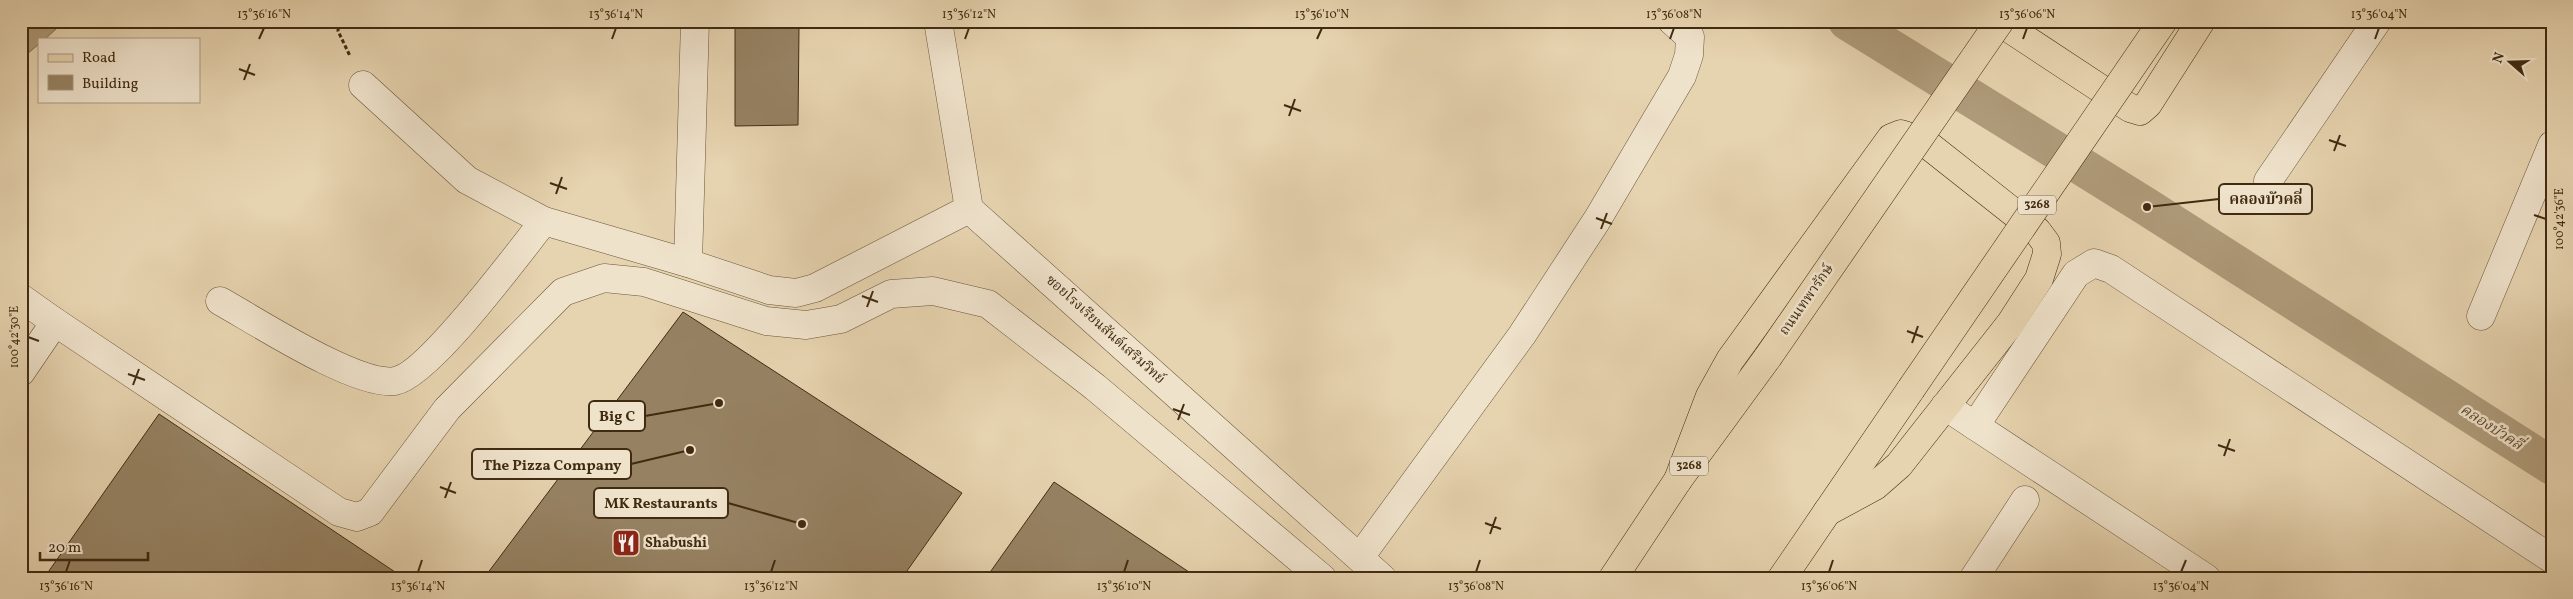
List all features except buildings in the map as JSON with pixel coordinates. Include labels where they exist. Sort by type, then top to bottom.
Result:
[{"type":"main road","points":[[1999,21],[2130,108],[2140,110],[2148,104],[2201,21]]},
{"type":"main road","name":"ถนนเทพารักษ์","points":[[1613,578],[1678,480],[1768,357],[1999,21]]},
{"type":"main road","name":"3268","points":[[1782,578],[2163,21]]},
{"type":"main road","points":[[1678,480],[1710,396],[1730,360],[1891,138],[1902,134],[1923,141],[2038,231],[2046,243],[2047,254],[2038,279],[2010,324],[1899,465],[1875,486],[1827,512]]},
{"type":"street","points":[[688,263],[695,21]]},
{"type":"street","points":[[363,85],[467,180],[544,221],[688,263],[769,290],[796,292],[815,288],[968,209],[938,21]]},
{"type":"street","points":[[1360,557],[1527,328],[1597,220],[1682,76],[1689,55],[1690,37],[1677,23],[1672,21]]},
{"type":"street","points":[[2268,181],[2377,21]]},
{"type":"street","points":[[2481,316],[2552,145]]},
{"type":"street","name":"ซอยโรงเรียนสันต์เสริมวิทย์","points":[[968,209],[1382,578]]},
{"type":"street","points":[[220,301],[340,368],[370,379],[396,381],[417,368],[446,343],[544,221]]},
{"type":"street","points":[[1976,426],[2076,274],[2094,262],[2120,274],[2552,559]]},
{"type":"street","points":[[21,298],[339,512],[357,517],[370,512],[447,409],[563,292],[604,278],[644,282],[766,320],[806,325],[841,319],[891,294],[933,291],[988,304],[1102,394],[1322,578]]},
{"type":"street","points":[[21,372],[54,322]]},
{"type":"street","points":[[1945,406],[2206,578]]},
{"type":"street","points":[[1974,578],[2025,500]]},
{"type":"shaded area","points":[[21,21],[65,21],[46,38],[38,38],[38,45],[21,59]]},
{"type":"waterway","name":"คลองบัวคลี่","points":[[1847,21],[2147,207],[2552,466]]},
{"type":"place","name":"คลองบัวคลี่","points":[[2147,207]]},
{"type":"place","name":"Big C","points":[[719,403]]},
{"type":"place","name":"The Pizza Company","points":[[690,450]]},
{"type":"place","name":"MK Restaurants","points":[[802,524]]},
{"type":"place","name":"Shabushi","points":[[626,543]]}]
